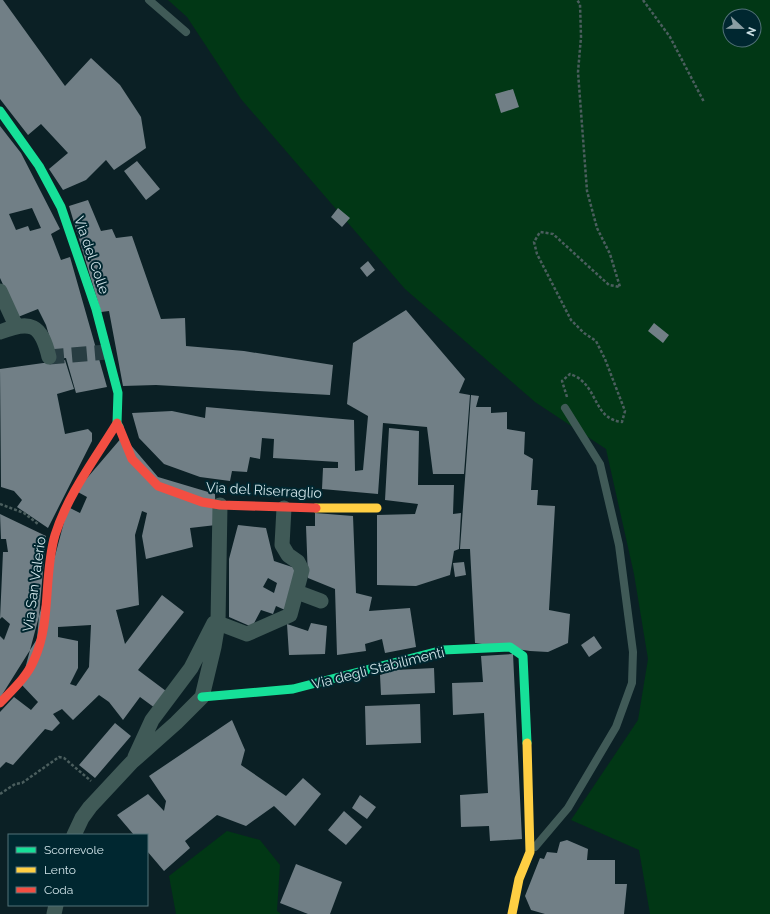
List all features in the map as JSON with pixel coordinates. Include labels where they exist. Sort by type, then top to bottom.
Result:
[{"type":"street","name":"Via del Colle","points":[[0,111],[39,166],[61,207],[96,309],[118,393],[117,423]]},
{"type":"street","points":[[0,291],[16,326]]},
{"type":"street","points":[[0,332],[16,326],[29,325],[39,331],[44,338],[49,357]]},
{"type":"street","name":"Via del Riserraglio","points":[[117,423],[132,459],[158,486],[202,502],[220,505],[284,508],[377,508]]},
{"type":"street","name":"Via San Valerio","points":[[0,703],[29,670],[38,651],[43,621],[50,556],[54,536],[70,500],[117,423]]},
{"type":"street","points":[[74,834],[82,818],[90,807],[132,762],[176,723],[202,697],[214,647],[218,618],[220,505]]},
{"type":"street","points":[[218,618],[247,634],[290,615],[302,570],[300,564],[288,555],[282,545],[284,508]]},
{"type":"street","points":[[297,592],[321,601]]},
{"type":"street","points":[[132,762],[152,720],[191,668],[218,618]]},
{"type":"street","name":"Via degli Stabilimenti","points":[[202,697],[293,689],[443,650],[510,647],[523,656],[526,689],[530,852],[519,879],[512,914]]},
{"type":"lane","points":[[149,0],[186,32]]},
{"type":"lane","name":"Via degli Stabilimenti","points":[[530,852],[568,808],[616,728],[632,683],[633,652],[619,544],[600,464],[568,405]]},
{"type":"path","points":[[568,405],[562,381],[570,374],[581,380],[604,415],[613,421],[622,422],[625,411],[605,359],[596,341],[584,333],[571,320],[537,254],[534,242],[540,232],[553,234],[609,286],[620,287],[610,254],[597,228],[587,191],[578,72],[580,4],[577,0]]},
{"type":"path","points":[[643,0],[670,37],[704,102]]},
{"type":"path","points":[[0,504],[24,513],[54,536]]},
{"type":"path","points":[[0,794],[15,784],[22,783],[60,757],[64,758],[95,784]]},
{"type":"green space","points":[[168,0],[770,0],[770,914],[650,914],[639,850],[571,820],[638,720],[648,659],[634,574],[606,449],[535,402],[405,289],[241,99],[187,17]]},
{"type":"green space","points":[[227,831],[260,840],[280,865],[277,911],[281,914],[176,914],[169,876]]},
{"type":"building","points":[[0,0],[3,0],[65,86],[91,58],[120,85],[141,117],[146,148],[114,170],[106,160],[86,180],[63,190],[49,169],[68,153],[41,124],[28,135],[0,99]]},
{"type":"building","points":[[513,89],[519,107],[501,113],[495,94]]},
{"type":"building","points":[[0,126],[21,153],[60,229],[51,234],[61,260],[70,257],[107,387],[76,393],[66,358],[56,359],[46,325],[38,309],[18,317],[0,278]],"holes":[[[32,208],[41,228],[30,231],[28,226],[16,230],[9,214]]]},
{"type":"building","points":[[137,161],[160,189],[146,200],[124,171]]},
{"type":"building","points":[[88,200],[101,231],[112,229],[116,238],[132,236],[161,319],[185,318],[186,346],[244,351],[333,365],[330,395],[156,385],[123,386],[109,311],[101,312],[69,206]]},
{"type":"building","points":[[338,208],[350,218],[342,227],[331,217]]},
{"type":"building","points":[[368,261],[375,270],[367,277],[360,268]]},
{"type":"building","points":[[406,310],[465,379],[459,393],[470,395],[464,474],[433,474],[427,427],[383,423],[378,494],[322,489],[323,468],[338,468],[338,462],[273,458],[274,439],[262,438],[260,459],[250,457],[247,472],[232,471],[230,481],[200,477],[164,464],[139,438],[132,413],[172,411],[205,418],[206,407],[354,420],[355,471],[363,470],[368,416],[347,404],[353,343]]},
{"type":"building","points":[[654,323],[669,335],[663,343],[648,331]]},
{"type":"building","points":[[65,360],[74,389],[57,394],[65,434],[88,429],[92,433],[92,441],[48,528],[17,507],[22,500],[14,491],[1,487],[0,369]]},
{"type":"building","points":[[471,395],[479,396],[476,407],[491,407],[491,413],[507,412],[507,429],[525,432],[524,454],[533,459],[531,490],[538,490],[537,505],[555,506],[549,610],[570,614],[568,643],[548,652],[530,651],[475,643],[470,549],[460,549]]},
{"type":"building","points":[[389,428],[419,431],[418,485],[454,485],[453,514],[461,513],[459,549],[454,551],[450,575],[416,586],[377,585],[377,515],[415,514],[418,504],[385,500]]},
{"type":"building","points":[[123,436],[158,477],[215,494],[216,525],[190,528],[193,547],[146,559],[142,536],[147,513],[142,511],[135,535],[139,605],[116,610],[125,644],[162,595],[184,612],[138,670],[166,691],[155,708],[140,697],[123,720],[109,702],[99,695],[73,720],[62,709],[53,714],[60,723],[52,731],[45,729],[13,765],[6,762],[0,768],[0,712],[14,697],[31,710],[38,702],[21,684],[68,507],[80,513],[87,497],[76,491]],"holes":[[[91,625],[89,667],[76,686],[70,684],[78,668],[78,641],[58,637],[58,627]]]},
{"type":"building","points":[[315,513],[353,516],[356,593],[372,597],[369,611],[410,608],[416,647],[385,653],[382,639],[365,644],[366,651],[337,655],[335,589],[308,578],[306,526],[315,526]]},
{"type":"building","points":[[0,514],[46,536],[37,639],[0,698],[0,636],[4,640],[10,624],[2,617],[0,619],[3,552],[8,552],[6,539],[1,539]]},
{"type":"building","points":[[238,525],[266,528],[274,561],[298,569],[285,610],[276,606],[273,614],[261,610],[252,627],[229,617],[229,559]],"holes":[[[268,578],[277,583],[274,593],[263,587]]]},
{"type":"building","points":[[464,562],[466,575],[455,577],[453,563]]},
{"type":"building","points":[[311,623],[327,626],[325,654],[289,655],[287,624],[308,631]]},
{"type":"building","points":[[594,636],[602,648],[589,657],[581,645]]},
{"type":"building","points":[[513,654],[522,839],[490,841],[489,826],[461,827],[460,795],[488,793],[484,713],[453,715],[452,683],[483,682],[481,656]]},
{"type":"building","points":[[434,668],[435,693],[381,695],[380,675],[395,670]]},
{"type":"building","points":[[420,704],[421,743],[366,745],[365,706]]},
{"type":"building","points":[[232,720],[245,750],[241,765],[286,796],[303,778],[321,794],[295,826],[274,806],[246,826],[217,815],[185,841],[190,848],[164,871],[148,852],[148,834],[133,834],[117,815],[148,794],[164,811],[166,801],[149,776]]},
{"type":"building","points":[[115,723],[131,736],[95,778],[79,765]]},
{"type":"building","points":[[360,795],[376,807],[367,819],[352,808]]},
{"type":"building","points":[[344,811],[362,827],[346,845],[328,830]]},
{"type":"building","points":[[567,840],[588,849],[587,860],[615,860],[615,884],[627,884],[624,914],[545,914],[531,910],[525,896],[540,858],[544,859],[547,852],[557,853],[560,842]]},
{"type":"building","points":[[296,864],[342,882],[330,914],[308,914],[280,903]]},
{"type":"tunnel","points":[[49,357],[107,352]]},
{"type":"traffic: fast","points":[[0,111],[39,166],[61,207],[96,309],[118,393],[117,423],[119,427]]},
{"type":"traffic: fast","points":[[202,697],[293,689],[443,650],[510,647],[523,656],[527,743]]},
{"type":"traffic: slow","points":[[316,508],[377,508]]},
{"type":"traffic: slow","points":[[512,914],[519,879],[530,852],[527,743]]},
{"type":"traffic: jam","points":[[0,703],[23,678],[31,666],[40,645],[45,614],[51,551],[60,520],[91,463],[117,423]]},
{"type":"traffic: jam","points":[[119,427],[132,459],[158,486],[202,502],[220,505],[316,508]]}]
